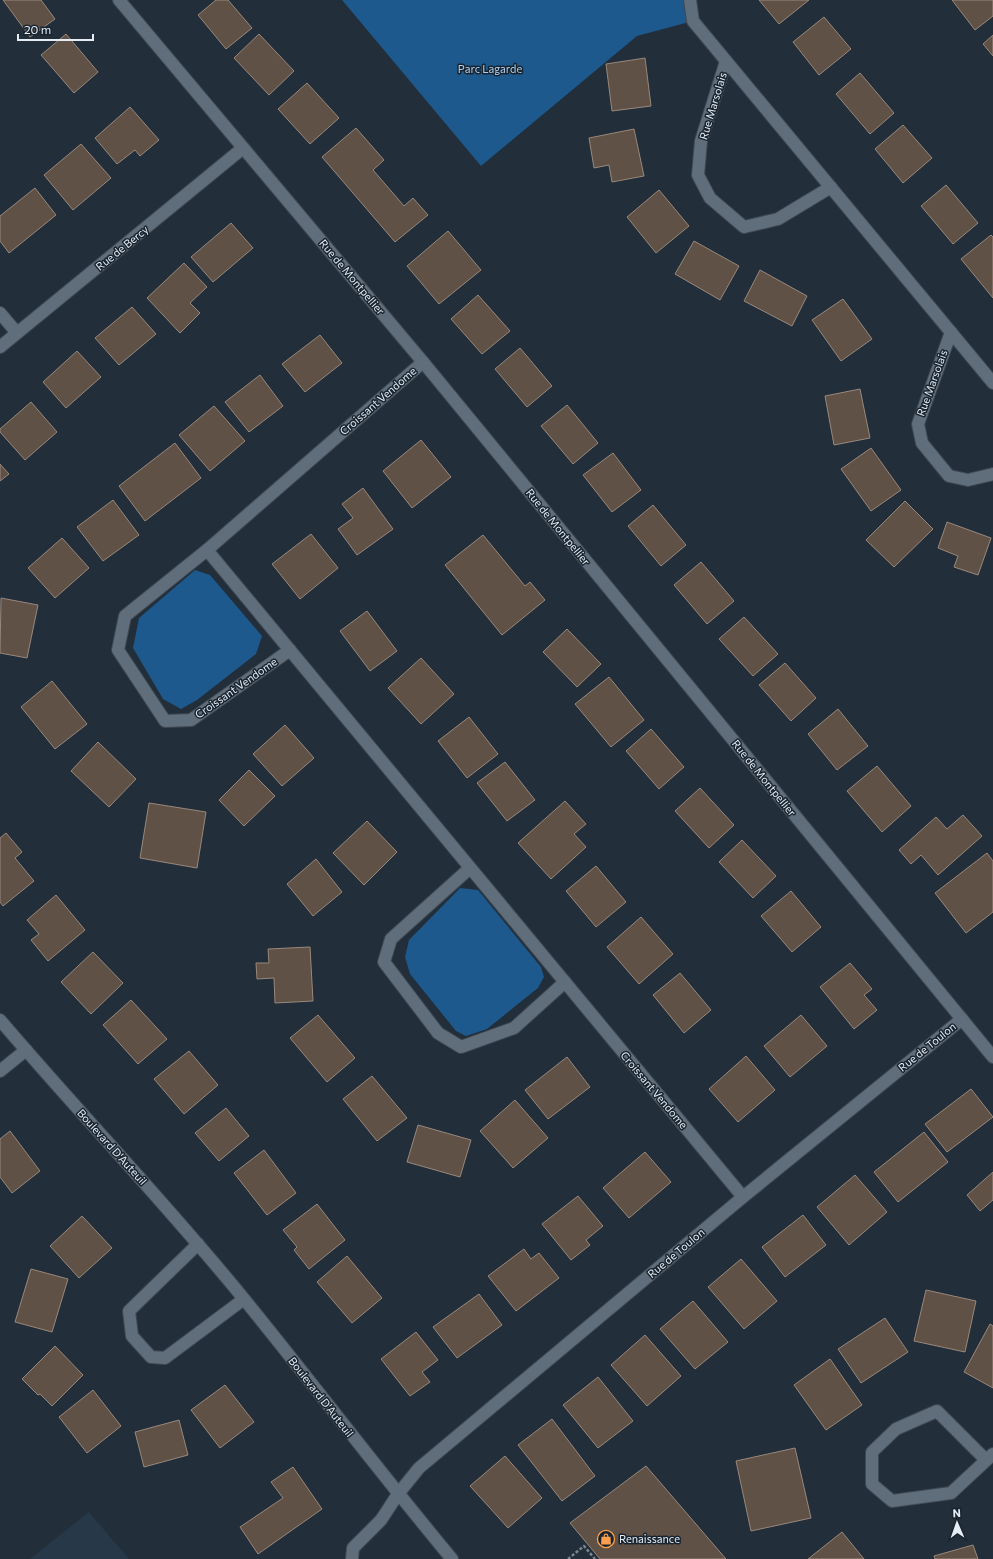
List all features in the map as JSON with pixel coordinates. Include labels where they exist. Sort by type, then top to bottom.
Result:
[{"type":"street","name":"Rue de Montpellier","points":[[119,0],[423,362],[993,1058]]},
{"type":"street","name":"Rue Marsolais","points":[[690,0],[693,21],[993,383]]},
{"type":"street","name":"Rue Marsolais","points":[[726,61],[701,141],[698,175],[710,198],[744,227],[778,219],[831,187]]},
{"type":"street","name":"Rue de Bercy","points":[[0,347],[244,148]]},
{"type":"street","points":[[0,313],[17,333]]},
{"type":"street","name":"Rue Marsolais","points":[[951,332],[918,424],[922,443],[949,476],[968,480],[993,474]]},
{"type":"street","name":"Croissant Vendome","points":[[290,650],[191,720],[164,721],[118,650],[125,616],[207,550],[423,362]]},
{"type":"street","name":"Croissant Vendome","points":[[207,550],[743,1197]]},
{"type":"street","points":[[470,868],[391,939],[384,962],[438,1033],[461,1047],[514,1028],[565,982]]},
{"type":"street","name":"Rue de Toulon","points":[[398,1494],[419,1468],[743,1197],[962,1019]]},
{"type":"street","name":"Boulevard D'Auteuil","points":[[0,1020],[198,1244],[448,1558]]},
{"type":"street","points":[[0,1071],[26,1050]]},
{"type":"street","points":[[198,1244],[129,1311],[132,1336],[151,1357],[165,1358],[244,1300]]},
{"type":"street","points":[[937,1411],[990,1457],[951,1492],[892,1501],[872,1484],[872,1452],[896,1429],[937,1411]]},
{"type":"street","points":[[352,1559],[353,1548],[381,1520],[398,1494]]},
{"type":"path","points":[[568,1559],[584,1546],[595,1559]]},
{"type":"shaded area","points":[[89,1512],[129,1559],[30,1559]]},
{"type":"green space","name":"Parc Lagarde","points":[[342,0],[690,0],[693,21],[637,36],[481,166]]},
{"type":"green space","points":[[195,570],[210,575],[262,636],[256,654],[197,700],[181,709],[163,699],[133,648],[139,618]]},
{"type":"green space","points":[[460,888],[478,890],[541,967],[544,977],[538,988],[487,1029],[466,1036],[456,1031],[410,974],[405,957],[409,940]]},
{"type":"building","points":[[3,0],[41,0],[55,19],[30,37]]},
{"type":"building","points":[[216,0],[228,0],[252,28],[226,49],[198,15]]},
{"type":"building","points":[[759,0],[809,0],[779,24]]},
{"type":"building","points":[[952,0],[993,0],[993,16],[975,30]]},
{"type":"building","points":[[824,17],[851,49],[819,75],[793,42]]},
{"type":"building","points":[[66,34],[98,72],[74,93],[41,55]]},
{"type":"building","points":[[259,34],[294,71],[269,95],[234,58]]},
{"type":"building","points":[[993,35],[993,56],[983,44]]},
{"type":"building","points":[[645,58],[651,106],[612,111],[606,64]]},
{"type":"building","points":[[860,73],[894,113],[870,134],[836,94]]},
{"type":"building","points":[[307,83],[339,118],[310,144],[278,109]]},
{"type":"building","points":[[130,107],[159,140],[140,156],[135,150],[117,164],[95,138]]},
{"type":"building","points":[[903,125],[932,158],[903,183],[875,149]]},
{"type":"building","points":[[356,128],[384,160],[373,170],[404,206],[413,198],[428,215],[395,242],[322,157]]},
{"type":"building","points":[[634,129],[644,176],[612,182],[609,165],[594,168],[589,138]]},
{"type":"building","points":[[81,144],[111,178],[73,210],[44,175]]},
{"type":"building","points":[[946,185],[978,223],[953,244],[921,206]]},
{"type":"building","points":[[35,188],[56,215],[9,253],[0,241],[0,216]]},
{"type":"building","points":[[659,190],[689,226],[656,253],[627,217]]},
{"type":"building","points":[[231,223],[253,248],[213,282],[191,257]]},
{"type":"building","points":[[448,231],[481,270],[439,304],[407,266]]},
{"type":"building","points":[[991,235],[993,237],[993,298],[961,259]]},
{"type":"building","points":[[694,241],[739,266],[720,300],[675,274]]},
{"type":"building","points":[[184,263],[207,287],[190,303],[200,313],[180,333],[147,298]]},
{"type":"building","points":[[760,270],[807,296],[792,326],[744,301]]},
{"type":"building","points":[[478,295],[510,331],[482,354],[451,319]]},
{"type":"building","points":[[843,299],[872,339],[841,361],[812,320]]},
{"type":"building","points":[[132,307],[156,334],[119,365],[95,338]]},
{"type":"building","points":[[320,335],[342,363],[305,392],[282,364]]},
{"type":"building","points":[[520,348],[552,386],[527,407],[495,369]]},
{"type":"building","points":[[77,351],[101,377],[66,408],[43,382]]},
{"type":"building","points":[[260,375],[283,406],[249,432],[225,402]]},
{"type":"building","points":[[860,389],[870,438],[834,445],[825,396]]},
{"type":"building","points":[[31,402],[57,432],[25,460],[0,432],[0,429]]},
{"type":"building","points":[[567,405],[598,443],[573,464],[541,426]]},
{"type":"building","points":[[214,406],[245,441],[210,471],[179,435]]},
{"type":"building","points":[[421,440],[451,477],[412,508],[383,471]]},
{"type":"building","points":[[175,443],[201,478],[145,521],[119,486]]},
{"type":"building","points":[[871,448],[901,490],[871,511],[841,469]]},
{"type":"building","points":[[613,453],[641,490],[612,512],[583,475]]},
{"type":"building","points":[[0,464],[9,474],[0,481]]},
{"type":"building","points":[[363,488],[393,529],[357,555],[338,529],[353,518],[342,504]]},
{"type":"building","points":[[113,500],[139,535],[103,561],[77,527]]},
{"type":"building","points":[[905,501],[933,529],[894,567],[866,540]]},
{"type":"building","points":[[653,505],[686,545],[661,566],[628,526]]},
{"type":"building","points":[[947,522],[991,538],[978,575],[954,567],[958,556],[938,548]]},
{"type":"building","points":[[311,534],[338,568],[300,599],[272,564]]},
{"type":"building","points":[[483,535],[525,586],[530,582],[545,600],[502,635],[445,565]]},
{"type":"building","points":[[62,538],[89,568],[55,598],[28,568]]},
{"type":"building","points":[[701,562],[734,601],[707,624],[674,585]]},
{"type":"building","points":[[1,598],[38,605],[27,658],[0,653]]},
{"type":"building","points":[[367,611],[397,651],[370,671],[340,631]]},
{"type":"building","points":[[744,617],[778,654],[753,676],[719,639]]},
{"type":"building","points":[[567,629],[601,664],[577,687],[543,652]]},
{"type":"building","points":[[421,658],[454,694],[421,724],[388,688]]},
{"type":"building","points":[[785,663],[816,698],[791,721],[759,685]]},
{"type":"building","points":[[609,677],[644,720],[611,747],[575,704]]},
{"type":"building","points":[[52,681],[87,724],[55,749],[21,707]]},
{"type":"building","points":[[838,709],[868,746],[837,770],[808,734]]},
{"type":"building","points":[[469,717],[498,754],[467,778],[438,741]]},
{"type":"building","points":[[285,725],[314,758],[282,786],[253,754]]},
{"type":"building","points":[[651,729],[684,767],[659,789],[626,751]]},
{"type":"building","points":[[98,742],[136,779],[109,807],[71,771]]},
{"type":"building","points":[[505,762],[535,800],[507,821],[477,783]]},
{"type":"building","points":[[877,766],[911,806],[882,832],[847,791]]},
{"type":"building","points":[[249,770],[275,796],[244,826],[219,800]]},
{"type":"building","points":[[700,788],[734,825],[709,848],[675,811]]},
{"type":"building","points":[[565,801],[586,824],[574,834],[586,847],[551,879],[518,843]]},
{"type":"building","points":[[149,803],[206,812],[197,868],[140,858]]},
{"type":"building","points":[[963,815],[982,836],[938,875],[921,855],[911,864],[899,850],[936,817],[947,829]]},
{"type":"building","points":[[367,821],[397,852],[364,885],[333,853]]},
{"type":"building","points":[[6,833],[22,852],[15,858],[34,881],[3,906],[0,902],[0,838]]},
{"type":"building","points":[[742,840],[776,876],[753,898],[719,862]]},
{"type":"building","points":[[987,853],[993,861],[993,912],[966,933],[935,893]]},
{"type":"building","points":[[316,859],[342,892],[313,916],[287,884]]},
{"type":"building","points":[[596,866],[626,902],[596,927],[566,891]]},
{"type":"building","points":[[791,891],[821,927],[792,952],[761,916]]},
{"type":"building","points":[[56,895],[85,930],[48,961],[31,940],[39,934],[27,920]]},
{"type":"building","points":[[641,917],[673,954],[639,984],[607,947]]},
{"type":"building","points":[[310,947],[313,1001],[275,1003],[274,978],[257,979],[256,963],[269,963],[268,949]]},
{"type":"building","points":[[93,952],[123,983],[91,1014],[61,982]]},
{"type":"building","points":[[850,963],[872,989],[864,995],[877,1010],[854,1029],[820,987]]},
{"type":"building","points":[[680,973],[711,1010],[684,1033],[653,995]]},
{"type":"building","points":[[131,1000],[167,1039],[138,1064],[103,1025]]},
{"type":"building","points":[[318,1015],[355,1058],[327,1082],[290,1038]]},
{"type":"building","points":[[801,1015],[827,1046],[790,1077],[764,1046]]},
{"type":"building","points":[[189,1051],[218,1085],[184,1114],[154,1079]]},
{"type":"building","points":[[746,1056],[775,1090],[738,1122],[709,1089]]},
{"type":"building","points":[[567,1057],[590,1087],[548,1119],[525,1090]]},
{"type":"building","points":[[372,1076],[407,1118],[377,1141],[343,1099]]},
{"type":"building","points":[[971,1089],[993,1117],[947,1152],[925,1124]]},
{"type":"building","points":[[515,1100],[548,1138],[513,1168],[480,1131]]},
{"type":"building","points":[[226,1108],[249,1136],[219,1161],[195,1133]]},
{"type":"building","points":[[418,1125],[471,1140],[460,1177],[407,1162]]},
{"type":"building","points":[[10,1131],[40,1171],[12,1193],[0,1177],[0,1139]]},
{"type":"building","points":[[924,1132],[948,1162],[898,1202],[874,1172]]},
{"type":"building","points":[[264,1150],[296,1193],[267,1215],[234,1173]]},
{"type":"building","points":[[645,1152],[671,1182],[629,1218],[603,1188]]},
{"type":"building","points":[[993,1172],[993,1200],[980,1211],[967,1195]]},
{"type":"building","points":[[855,1175],[887,1212],[849,1245],[817,1207]]},
{"type":"building","points":[[578,1196],[603,1226],[586,1240],[590,1245],[571,1260],[542,1224]]},
{"type":"building","points":[[317,1204],[345,1240],[309,1269],[294,1250],[297,1247],[283,1230]]},
{"type":"building","points":[[803,1215],[826,1245],[785,1277],[762,1247]]},
{"type":"building","points":[[82,1216],[112,1248],[79,1278],[50,1246]]},
{"type":"building","points":[[524,1249],[531,1259],[539,1253],[559,1278],[516,1311],[488,1276]]},
{"type":"building","points":[[347,1256],[382,1298],[352,1323],[317,1282]]},
{"type":"building","points":[[741,1259],[777,1301],[744,1329],[708,1287]]},
{"type":"building","points":[[31,1269],[68,1279],[52,1332],[15,1322]]},
{"type":"building","points":[[926,1290],[976,1301],[965,1352],[914,1341]]},
{"type":"building","points":[[479,1294],[502,1325],[457,1358],[433,1327]]},
{"type":"building","points":[[693,1301],[728,1342],[695,1369],[660,1329]]},
{"type":"building","points":[[885,1318],[908,1352],[861,1383],[838,1349]]},
{"type":"building","points":[[990,1324],[993,1326],[993,1388],[964,1372]]},
{"type":"building","points":[[416,1332],[438,1360],[422,1372],[430,1382],[410,1396],[381,1359]]},
{"type":"building","points":[[645,1335],[681,1376],[647,1406],[611,1365]]},
{"type":"building","points":[[55,1346],[83,1375],[52,1406],[22,1379]]},
{"type":"building","points":[[830,1359],[862,1405],[826,1430],[794,1385]]},
{"type":"building","points":[[598,1377],[633,1421],[598,1448],[563,1405]]},
{"type":"building","points":[[225,1385],[254,1422],[220,1448],[191,1410]]},
{"type":"building","points":[[93,1390],[121,1426],[87,1453],[59,1417]]},
{"type":"building","points":[[552,1419],[595,1476],[562,1501],[518,1445]]},
{"type":"building","points":[[179,1420],[188,1455],[144,1467],[135,1432]]},
{"type":"building","points":[[795,1448],[811,1518],[751,1531],[736,1461]]},
{"type":"building","points":[[505,1456],[542,1498],[508,1528],[470,1486]]},
{"type":"building","points":[[646,1466],[726,1559],[600,1559],[570,1523]]},
{"type":"building","points":[[293,1467],[322,1509],[258,1554],[240,1527],[283,1498],[271,1482]]},
{"type":"building","points":[[842,1532],[864,1559],[808,1559]]},
{"type":"building","points":[[973,1545],[978,1559],[935,1559],[934,1556]]},
{"type":"place","name":"Renaissance","points":[[606,1539]]}]
